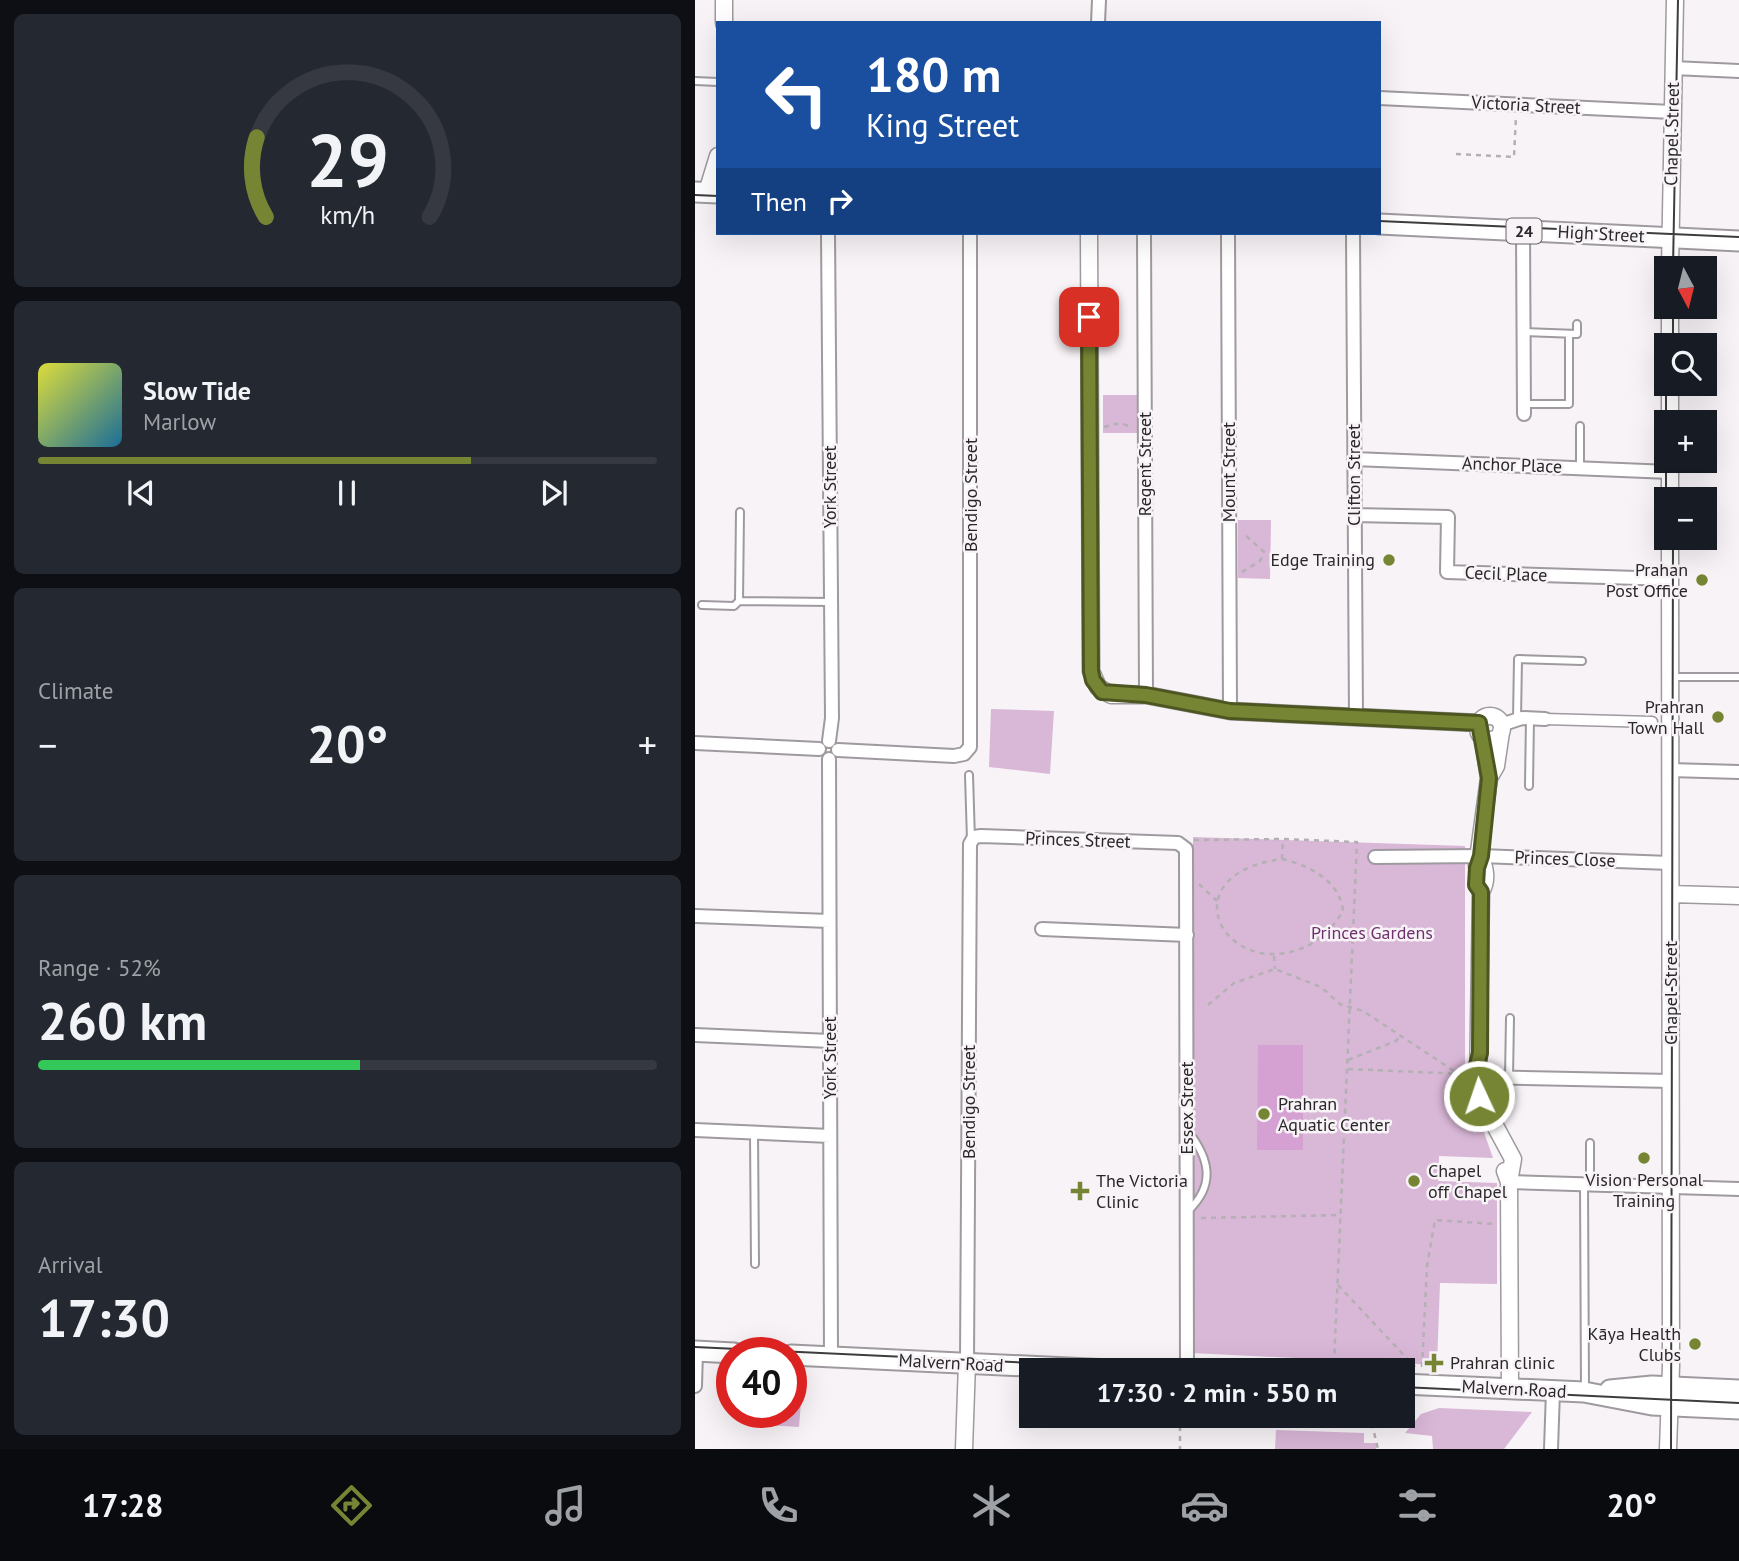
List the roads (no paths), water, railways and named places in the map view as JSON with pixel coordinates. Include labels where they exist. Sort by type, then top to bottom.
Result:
[{"type":"main road","name":"High Street","points":[[1381,224],[1739,241]]},
{"type":"main road","points":[[696,1351],[716,1352]]},
{"type":"main road","name":"Malvern Road","points":[[807,1356],[1019,1366]]},
{"type":"main road","name":"Malvern Road","points":[[1415,1385],[1670,1396]]},
{"type":"main road","points":[[1670,1396],[1739,1390]]},
{"type":"main road","points":[[1670,1396],[1739,1409]]},
{"type":"street","points":[[724,0],[724,21]]},
{"type":"street","points":[[1098,21],[1099,0]]},
{"type":"street","name":"Chapel Street","points":[[1670,256],[1675,0]]},
{"type":"street","points":[[1673,68],[1739,71]]},
{"type":"street","name":"Victoria Street","points":[[1381,98],[1672,112]]},
{"type":"street","points":[[706,192],[716,162]]},
{"type":"street","points":[[1523,231],[1524,409]]},
{"type":"street","name":"York Street","points":[[828,235],[832,718],[829,750],[831,1357]]},
{"type":"street","name":"Bendigo Street","points":[[829,750],[964,754],[970,747],[970,235]]},
{"type":"street","points":[[1089,235],[1091,671],[1093,680],[1102,692],[1146,695],[1230,711],[1356,718],[1481,730]]},
{"type":"street","name":"Regent Street","points":[[1144,235],[1146,695]]},
{"type":"street","name":"Mount Street","points":[[1228,235],[1230,711]]},
{"type":"street","name":"Clifton Street","points":[[1353,235],[1356,718]]},
{"type":"street","name":"Anchor Place","points":[[1354,458],[1580,468],[1654,466]]},
{"type":"street","name":"Cecil Place","points":[[1354,515],[1447,517],[1447,572],[1670,579]]},
{"type":"street","name":"Chapel Street","points":[[1668,1449],[1671,1081],[1670,550]]},
{"type":"street","points":[[1509,1389],[1509,1182],[1513,1159],[1479,1096],[1478,1076],[1481,892],[1476,878],[1481,856],[1489,778],[1481,730],[1491,716],[1512,724],[1545,719],[1652,722]]},
{"type":"street","points":[[1489,778],[1512,724]]},
{"type":"street","points":[[695,743],[829,750]]},
{"type":"street","points":[[1670,770],[1739,772]]},
{"type":"street","name":"Princes Street","points":[[971,840],[981,836],[1178,843],[1186,846]]},
{"type":"street","name":"Bendigo Street","points":[[967,1363],[971,840]]},
{"type":"street","name":"Essex Street","points":[[1186,846],[1187,1129],[1191,1215],[1187,1358]]},
{"type":"street","name":"Princes Close","points":[[1375,857],[1481,856],[1670,863]]},
{"type":"street","points":[[1671,894],[1739,896]]},
{"type":"street","points":[[695,916],[829,921]]},
{"type":"street","points":[[1042,929],[1187,935]]},
{"type":"street","points":[[695,1035],[830,1041]]},
{"type":"street","points":[[1478,1076],[1671,1081]]},
{"type":"street","points":[[695,1130],[830,1136]]},
{"type":"street","points":[[1509,1182],[1739,1189]]},
{"type":"street","points":[[695,1386],[696,1351]]},
{"type":"street","points":[[964,1449],[967,1363]]},
{"type":"street","points":[[1551,1449],[1553,1391]]},
{"type":"lane","points":[[695,81],[716,82]]},
{"type":"lane","points":[[1523,332],[1577,334],[1577,324]]},
{"type":"lane","points":[[1524,409],[1569,404],[1569,334]]},
{"type":"lane","points":[[1580,426],[1580,468]]},
{"type":"lane","points":[[702,605],[734,606],[739,601],[740,512]]},
{"type":"lane","points":[[739,601],[830,602]]},
{"type":"lane","points":[[1529,786],[1512,724],[1518,659],[1582,661]]},
{"type":"lane","points":[[1671,677],[1739,677]]},
{"type":"lane","points":[[969,775],[971,840]]},
{"type":"lane","points":[[1509,1077],[1510,1018]]},
{"type":"lane","points":[[1187,1129],[1202,1149],[1205,1188],[1191,1215]]},
{"type":"lane","points":[[754,1133],[755,1264]]},
{"type":"lane","points":[[1585,1392],[1587,1184],[1590,1143]]},
{"type":"tram line","points":[[1673,256],[1678,0]]},
{"type":"tram line","points":[[695,195],[716,196]]},
{"type":"tram line","points":[[1381,221],[1740,237]]},
{"type":"tram line","points":[[1673,319],[1673,333]]},
{"type":"tram line","points":[[1666,396],[1666,487]]},
{"type":"tram line","points":[[1671,1449],[1673,550]]},
{"type":"tram line","points":[[695,1347],[1019,1362]]},
{"type":"tram line","points":[[1415,1388],[1740,1403]]},
{"type":"place","name":"Edge Training","points":[[1389,560]]},
{"type":"place","name":"Prahan Post Office","points":[[1702,580]]},
{"type":"place","name":"Prahran Town Hall","points":[[1718,717]]},
{"type":"place","name":"Prahran Aquatic Center","points":[[1264,1114]]},
{"type":"place","name":"Vision Personal Training","points":[[1644,1158]]},
{"type":"place","name":"Chapel off Chapel","points":[[1414,1181]]},
{"type":"place","name":"The Victoria Clinic","points":[[1080,1191]]},
{"type":"place","name":"Kāya Health Clubs","points":[[1695,1344]]},
{"type":"place","name":"Prahran clinic","points":[[1434,1363]]},
{"type":"park label","name":"Princes Gardens","points":[[1372,933]]}]
